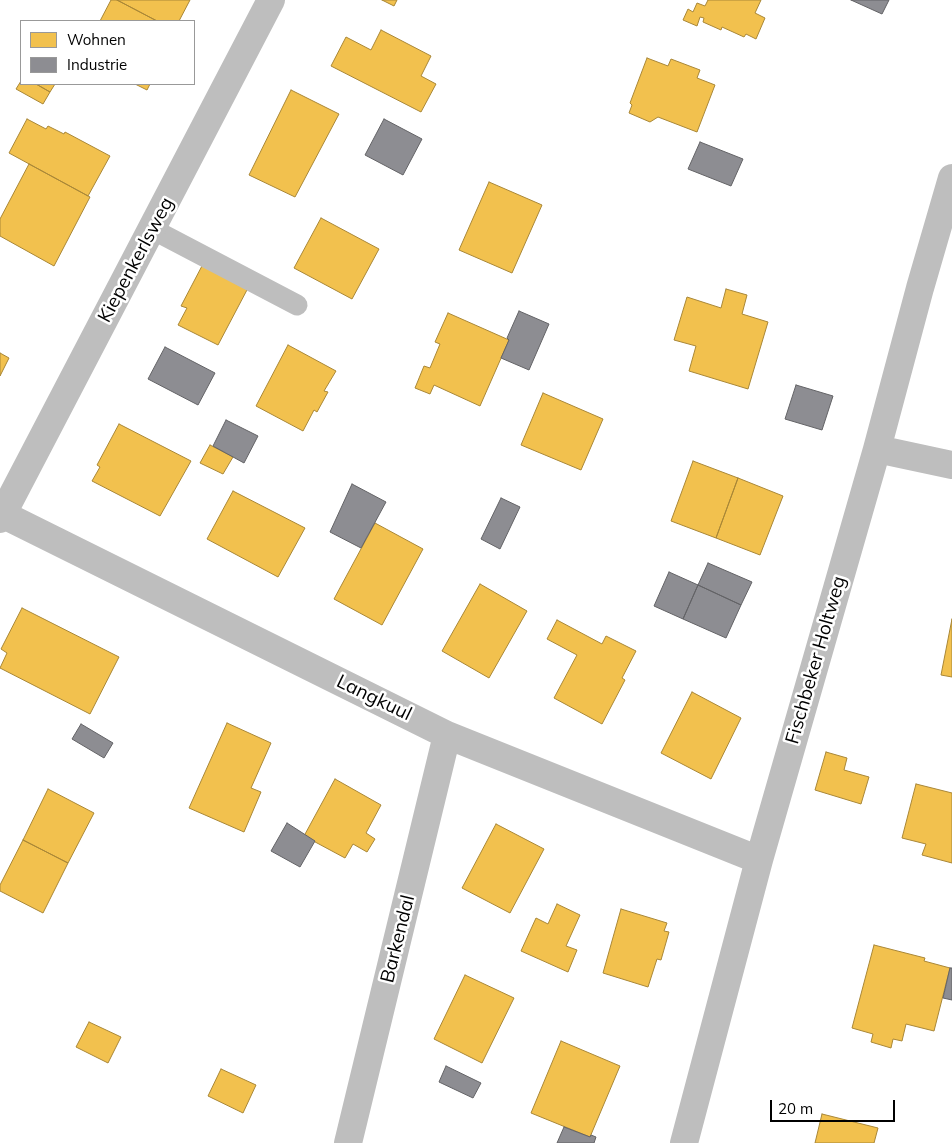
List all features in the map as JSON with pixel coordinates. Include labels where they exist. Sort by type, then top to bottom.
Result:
[{"type":"street","name":"Kiepenkerlsweg","points":[[1,515],[272,0]]},
{"type":"street","name":"Fischbeker Holtweg","points":[[684,1143],[759,860],[877,449],[920,288],[952,178]]},
{"type":"street","points":[[877,449],[952,465]]},
{"type":"street","name":"Langkuul","points":[[1,515],[447,735],[759,860]]},
{"type":"street","name":"Barkendal","points":[[348,1143],[447,735]]},
{"type":"lane","points":[[152,229],[297,305]]},
{"type":"building: Wohnen","points":[[111,0],[117,0],[155,20],[101,20]]},
{"type":"building: Wohnen","points":[[117,0],[190,0],[180,20],[155,20]]},
{"type":"building: Wohnen","points":[[382,0],[397,0],[394,6]]},
{"type":"building: Wohnen","points":[[708,0],[761,0],[755,13],[765,18],[756,39],[746,34],[744,37],[722,27],[721,30],[703,22],[704,18],[700,17],[697,26],[683,20],[688,9],[693,12],[697,3],[705,6]]},
{"type":"building: Wohnen","points":[[381,30],[431,56],[421,76],[436,84],[421,112],[331,66],[346,37],[371,50]]},
{"type":"building: Wohnen","points":[[647,58],[668,66],[671,59],[700,70],[697,78],[715,85],[697,132],[658,117],[650,122],[629,113],[632,105],[630,103]]},
{"type":"building: Wohnen","points":[[20,83],[20,85],[38,85],[50,92],[43,104],[16,89]]},
{"type":"building: Wohnen","points":[[38,85],[54,85],[50,92]]},
{"type":"building: Wohnen","points":[[137,85],[150,85],[147,90]]},
{"type":"building: Wohnen","points":[[291,90],[339,114],[295,197],[249,175]]},
{"type":"building: Wohnen","points":[[27,119],[46,129],[48,126],[64,134],[65,132],[110,156],[88,196],[9,153]]},
{"type":"building: Wohnen","points":[[29,164],[90,197],[54,266],[0,236],[0,219]]},
{"type":"building: Wohnen","points":[[489,182],[542,205],[512,273],[459,250]]},
{"type":"building: Wohnen","points":[[321,218],[379,249],[352,299],[294,268]]},
{"type":"building: Wohnen","points":[[203,264],[248,288],[218,345],[178,325],[187,308],[181,306]]},
{"type":"building: Wohnen","points":[[726,289],[747,295],[742,314],[768,322],[748,389],[689,371],[696,346],[674,340],[687,297],[721,308]]},
{"type":"building: Wohnen","points":[[448,313],[509,340],[480,406],[434,385],[430,394],[415,388],[424,366],[430,368],[440,344],[435,342]]},
{"type":"building: Wohnen","points":[[288,345],[336,371],[324,391],[328,392],[317,412],[314,410],[303,431],[256,406]]},
{"type":"building: Wohnen","points":[[0,353],[9,358],[0,376]]},
{"type":"building: Wohnen","points":[[543,393],[603,419],[581,470],[521,445]]},
{"type":"building: Wohnen","points":[[119,424],[191,461],[160,516],[92,481],[100,467],[97,465]]},
{"type":"building: Wohnen","points":[[210,445],[233,457],[223,474],[200,463]]},
{"type":"building: Wohnen","points":[[693,461],[738,478],[716,538],[671,521]]},
{"type":"building: Wohnen","points":[[738,478],[783,496],[760,555],[716,538]]},
{"type":"building: Wohnen","points":[[233,491],[305,528],[278,577],[207,539]]},
{"type":"building: Wohnen","points":[[375,523],[423,549],[382,625],[334,599]]},
{"type":"building: Wohnen","points":[[480,584],[527,611],[489,678],[442,651]]},
{"type":"building: Wohnen","points":[[22,608],[119,657],[90,714],[0,668],[7,653],[1,649]]},
{"type":"building: Wohnen","points":[[952,619],[952,677],[941,675]]},
{"type":"building: Wohnen","points":[[557,620],[602,644],[606,636],[636,651],[622,678],[625,680],[602,724],[554,698],[577,655],[547,639]]},
{"type":"building: Wohnen","points":[[692,692],[741,718],[711,779],[661,753]]},
{"type":"building: Wohnen","points":[[227,723],[271,743],[251,788],[261,792],[244,832],[189,808]]},
{"type":"building: Wohnen","points":[[826,752],[847,758],[844,770],[869,777],[861,804],[815,790]]},
{"type":"building: Wohnen","points":[[335,779],[381,805],[366,833],[375,839],[367,852],[353,844],[345,858],[304,836]]},
{"type":"building: Wohnen","points":[[916,784],[952,793],[952,863],[922,855],[926,844],[902,838]]},
{"type":"building: Wohnen","points":[[48,789],[94,813],[68,863],[23,840]]},
{"type":"building: Wohnen","points":[[496,824],[544,849],[510,913],[462,888]]},
{"type":"building: Wohnen","points":[[23,840],[68,863],[43,913],[0,891],[0,885]]},
{"type":"building: Wohnen","points":[[557,904],[580,915],[566,946],[577,950],[568,972],[521,951],[536,918],[548,924]]},
{"type":"building: Wohnen","points":[[621,909],[667,923],[664,931],[669,932],[661,960],[657,959],[648,987],[603,973]]},
{"type":"building: Wohnen","points":[[874,945],[925,958],[924,961],[950,968],[934,1031],[906,1024],[902,1041],[893,1039],[891,1048],[871,1042],[873,1034],[852,1028]]},
{"type":"building: Wohnen","points":[[465,975],[514,998],[482,1063],[434,1039]]},
{"type":"building: Wohnen","points":[[89,1022],[121,1037],[108,1063],[76,1047]]},
{"type":"building: Wohnen","points":[[561,1041],[620,1066],[590,1137],[531,1113]]},
{"type":"building: Wohnen","points":[[221,1069],[256,1085],[243,1113],[208,1096]]},
{"type":"building: Wohnen","points":[[822,1114],[878,1128],[874,1143],[815,1143]]},
{"type":"building: Industrie","points":[[851,0],[889,0],[882,14]]},
{"type":"building: Industrie","points":[[384,119],[422,139],[403,175],[365,155]]},
{"type":"building: Industrie","points":[[700,142],[743,159],[731,186],[688,169]]},
{"type":"building: Industrie","points":[[519,311],[549,324],[529,370],[501,358],[509,340],[507,338]]},
{"type":"building: Industrie","points":[[165,347],[215,373],[198,405],[148,379]]},
{"type":"building: Industrie","points":[[796,385],[833,396],[822,430],[785,419]]},
{"type":"building: Industrie","points":[[226,420],[258,436],[244,463],[213,446]]},
{"type":"building: Industrie","points":[[352,484],[386,502],[361,548],[330,532]]},
{"type":"building: Industrie","points":[[501,498],[520,507],[500,549],[481,539]]},
{"type":"building: Industrie","points":[[708,563],[752,582],[741,605],[698,585]]},
{"type":"building: Industrie","points":[[669,572],[698,585],[683,619],[654,606]]},
{"type":"building: Industrie","points":[[698,585],[741,605],[726,638],[683,619]]},
{"type":"building: Industrie","points":[[81,724],[113,743],[104,758],[72,739]]},
{"type":"building: Industrie","points":[[287,823],[315,841],[300,867],[271,851]]},
{"type":"building: Industrie","points":[[950,968],[952,968],[952,1000],[943,998]]},
{"type":"building: Industrie","points":[[446,1066],[481,1083],[473,1098],[439,1082]]},
{"type":"building: Industrie","points":[[564,1127],[590,1137],[591,1135],[596,1137],[594,1143],[557,1143]]}]
